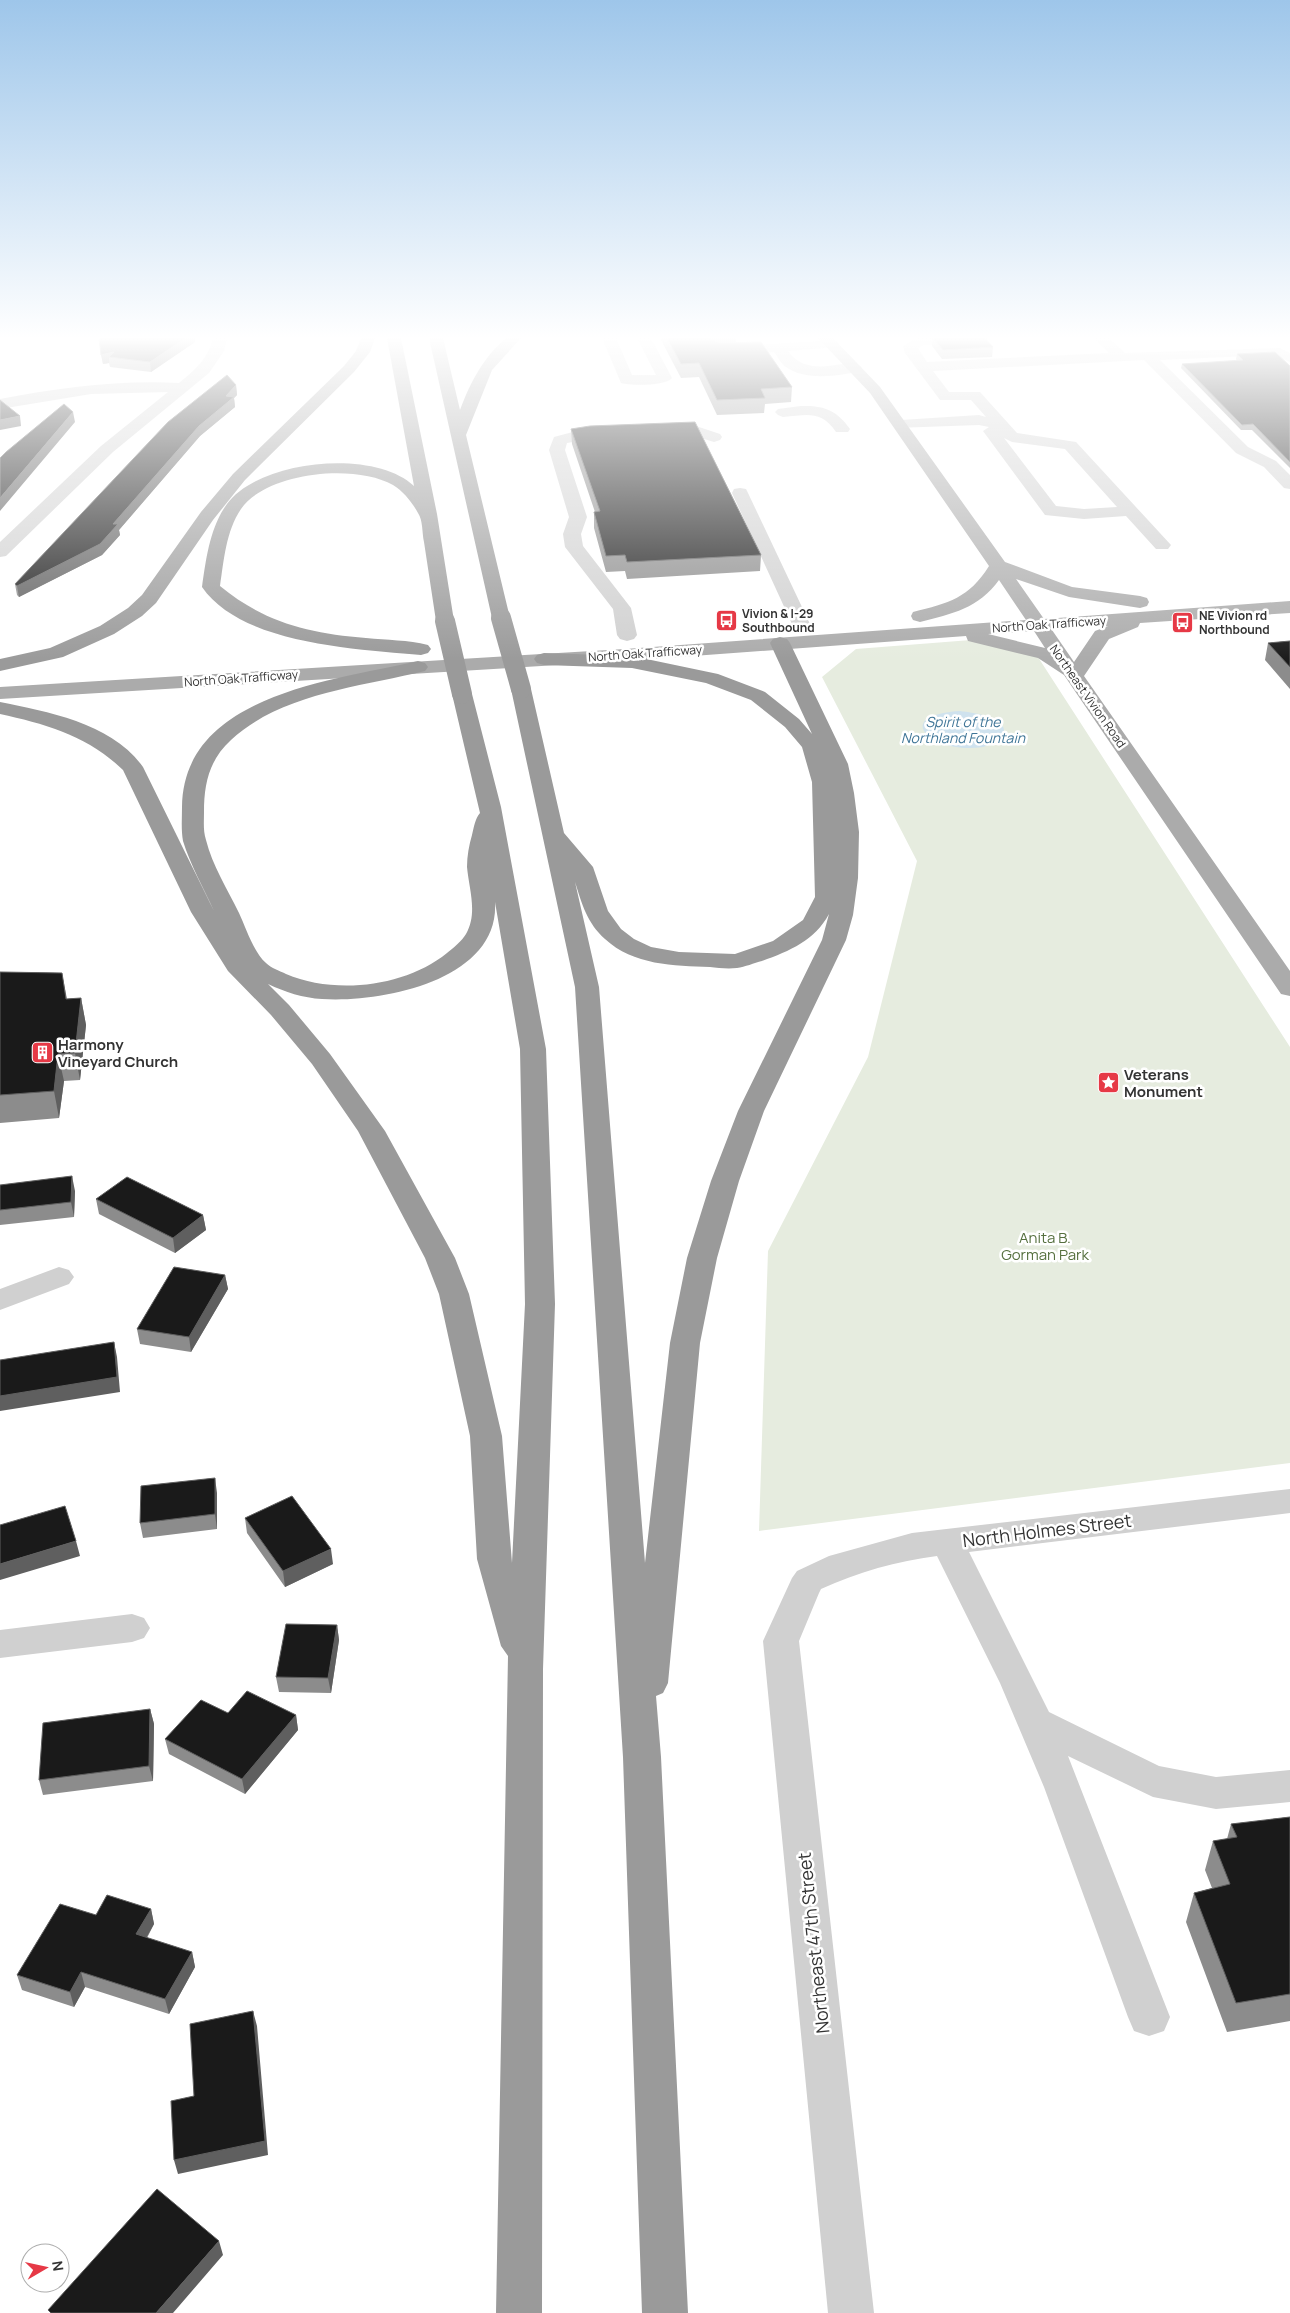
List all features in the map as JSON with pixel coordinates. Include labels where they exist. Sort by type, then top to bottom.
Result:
[{"type":"highway","points":[[0,665],[56,653],[107,630],[135,612],[149,599],[207,516],[240,477],[271,446]]},
{"type":"highway","points":[[415,446],[445,621],[490,807],[533,1049],[540,1304],[525,1669],[519,2313]]},
{"type":"highway","points":[[463,446],[587,987],[642,1757],[665,2313]]},
{"type":"highway","points":[[419,658],[305,637],[264,624],[226,602],[211,587],[217,545],[234,506],[249,490],[270,481],[321,469],[374,472],[404,484],[428,514]]},
{"type":"highway","points":[[642,1757],[684,1343],[702,1258],[725,1181],[751,1111],[834,940],[841,915],[847,878],[848,832],[837,764],[776,635]]},
{"type":"highway","points":[[419,658],[318,690],[259,712],[242,721],[209,750],[199,766],[193,783],[193,838],[223,906],[257,968],[280,982],[307,990],[342,993],[394,986],[425,976],[450,962],[473,943],[482,923],[485,903],[479,856],[490,807]]},
{"type":"highway","points":[[544,659],[632,662],[711,678],[758,696],[792,723],[812,746],[823,782],[827,898],[812,924],[782,946],[737,961],[679,959],[645,953],[626,944],[602,922],[596,911],[582,867],[552,832]]},
{"type":"highway","points":[[0,708],[36,715],[82,730],[102,740],[119,753],[132,767],[203,912],[240,971],[280,1010],[321,1059],[371,1131],[406,1192],[440,1258],[454,1294],[486,1436],[494,1559],[525,1669]]},
{"type":"main road","name":"Northeast Vivion Road","points":[[916,446],[1290,989]]},
{"type":"main road","points":[[925,624],[970,601],[986,587],[998,566],[1069,592],[1140,602]]},
{"type":"main road","name":"North Oak Trafficway","points":[[0,676],[419,658],[544,659],[626,645],[1033,616],[1140,602],[1290,592]]},
{"type":"main road","name":"North Oak Trafficway","points":[[1033,616],[1152,617],[1290,608]]},
{"type":"main road","points":[[626,645],[964,623],[1033,616]]},
{"type":"main road","points":[[925,624],[1045,654],[1074,676],[1102,635],[1152,617]]},
{"type":"main road","name":"North Oak Trafficway","points":[[776,635],[801,624],[925,624]]},
{"type":"main road","name":"North Oak Trafficway","points":[[626,645],[646,634]]},
{"type":"main road","name":"North Oak Trafficway","points":[[607,637],[626,645]]},
{"type":"main road","points":[[490,644],[529,642]]},
{"type":"main road","name":"North Oak Trafficway","points":[[0,693],[419,658],[470,646]]},
{"type":"street","points":[[0,552],[110,446]]},
{"type":"street","points":[[558,446],[557,450],[578,517],[572,534],[574,547],[622,608],[626,645]]},
{"type":"street","points":[[1008,446],[1051,511],[1084,514],[1129,511]]},
{"type":"street","points":[[1071,446],[1162,545]]},
{"type":"street","points":[[1238,446],[1242,450],[1270,464],[1290,484]]},
{"type":"street","points":[[740,493],[801,624]]},
{"type":"street","points":[[0,1300],[59,1277]]},
{"type":"street","name":"North Holmes Street","points":[[809,1580],[841,1566],[912,1546],[1290,1501]]},
{"type":"street","points":[[947,1542],[1018,1683],[1063,1786],[1149,2016]]},
{"type":"street","name":"Northeast 47th Street","points":[[809,1580],[804,1587],[781,1641],[852,2313]]},
{"type":"street","points":[[0,1644],[132,1628]]},
{"type":"street","points":[[1036,1723],[1153,1781],[1216,1793],[1290,1786]]},
{"type":"green space","name":"Anita B. Gorman Park","points":[[971,640],[1036,654],[1290,1047],[1290,1463],[759,1531],[768,1251],[868,1057],[917,861],[822,677],[856,649]]},
{"type":"water","name":"Spirit of the Northland Fountain","points":[[959,711],[980,714],[996,720],[1004,730],[1003,736],[996,742],[983,747],[965,748],[949,745],[926,734],[923,727],[926,720],[938,714]]},
{"type":"building","points":[[13,446],[44,446],[0,498],[0,458]]},
{"type":"building","points":[[145,446],[182,446],[113,524],[118,524],[100,544],[17,586],[15,584]]},
{"type":"building","points":[[577,446],[707,446],[761,555],[627,562],[625,555],[606,556],[594,512],[600,511]]},
{"type":"building","points":[[1274,446],[1290,446],[1290,462]]},
{"type":"building","points":[[1290,641],[1290,667],[1268,643]]},
{"type":"building","name":"Harmony Vineyard Church","points":[[0,972],[62,973],[66,999],[81,998],[75,1053],[58,1054],[54,1091],[0,1095]]},
{"type":"building","points":[[72,1176],[71,1202],[0,1210],[0,1185]]},
{"type":"building","points":[[127,1177],[203,1215],[173,1238],[96,1199]]},
{"type":"building","points":[[174,1267],[225,1275],[189,1337],[137,1329]]},
{"type":"building","points":[[114,1342],[117,1377],[0,1396],[0,1360]]},
{"type":"building","points":[[215,1478],[215,1514],[140,1523],[141,1486]]},
{"type":"building","points":[[292,1496],[331,1549],[283,1571],[245,1518]]},
{"type":"building","points":[[65,1506],[76,1541],[0,1564],[0,1525]]},
{"type":"building","points":[[286,1624],[337,1625],[328,1678],[276,1677]]},
{"type":"building","points":[[247,1691],[296,1715],[242,1779],[165,1739],[201,1700],[228,1713]]},
{"type":"building","points":[[150,1709],[149,1766],[39,1780],[43,1723]]},
{"type":"building","points":[[1290,1817],[1290,1994],[1236,2003],[1194,1893],[1230,1884],[1213,1841],[1237,1837],[1231,1824]]},
{"type":"building","points":[[107,1895],[151,1909],[136,1934],[192,1952],[165,1999],[81,1972],[70,1992],[17,1975],[60,1904],[96,1915]]},
{"type":"building","points":[[253,2011],[265,2141],[174,2160],[171,2101],[194,2096],[190,2024]]},
{"type":"building","points":[[157,2189],[219,2241],[156,2313],[51,2313],[48,2310],[63,2293],[70,2293],[70,2286]]},
{"type":"place","name":"Vivion & I-29 Southbound","points":[[726,620]]},
{"type":"place","name":"NE Vivion rd Northbound","points":[[1183,622]]},
{"type":"place","name":"Harmony Vineyard Church","points":[[42,1053]]},
{"type":"place","name":"Veterans Monument","points":[[1108,1083]]}]
